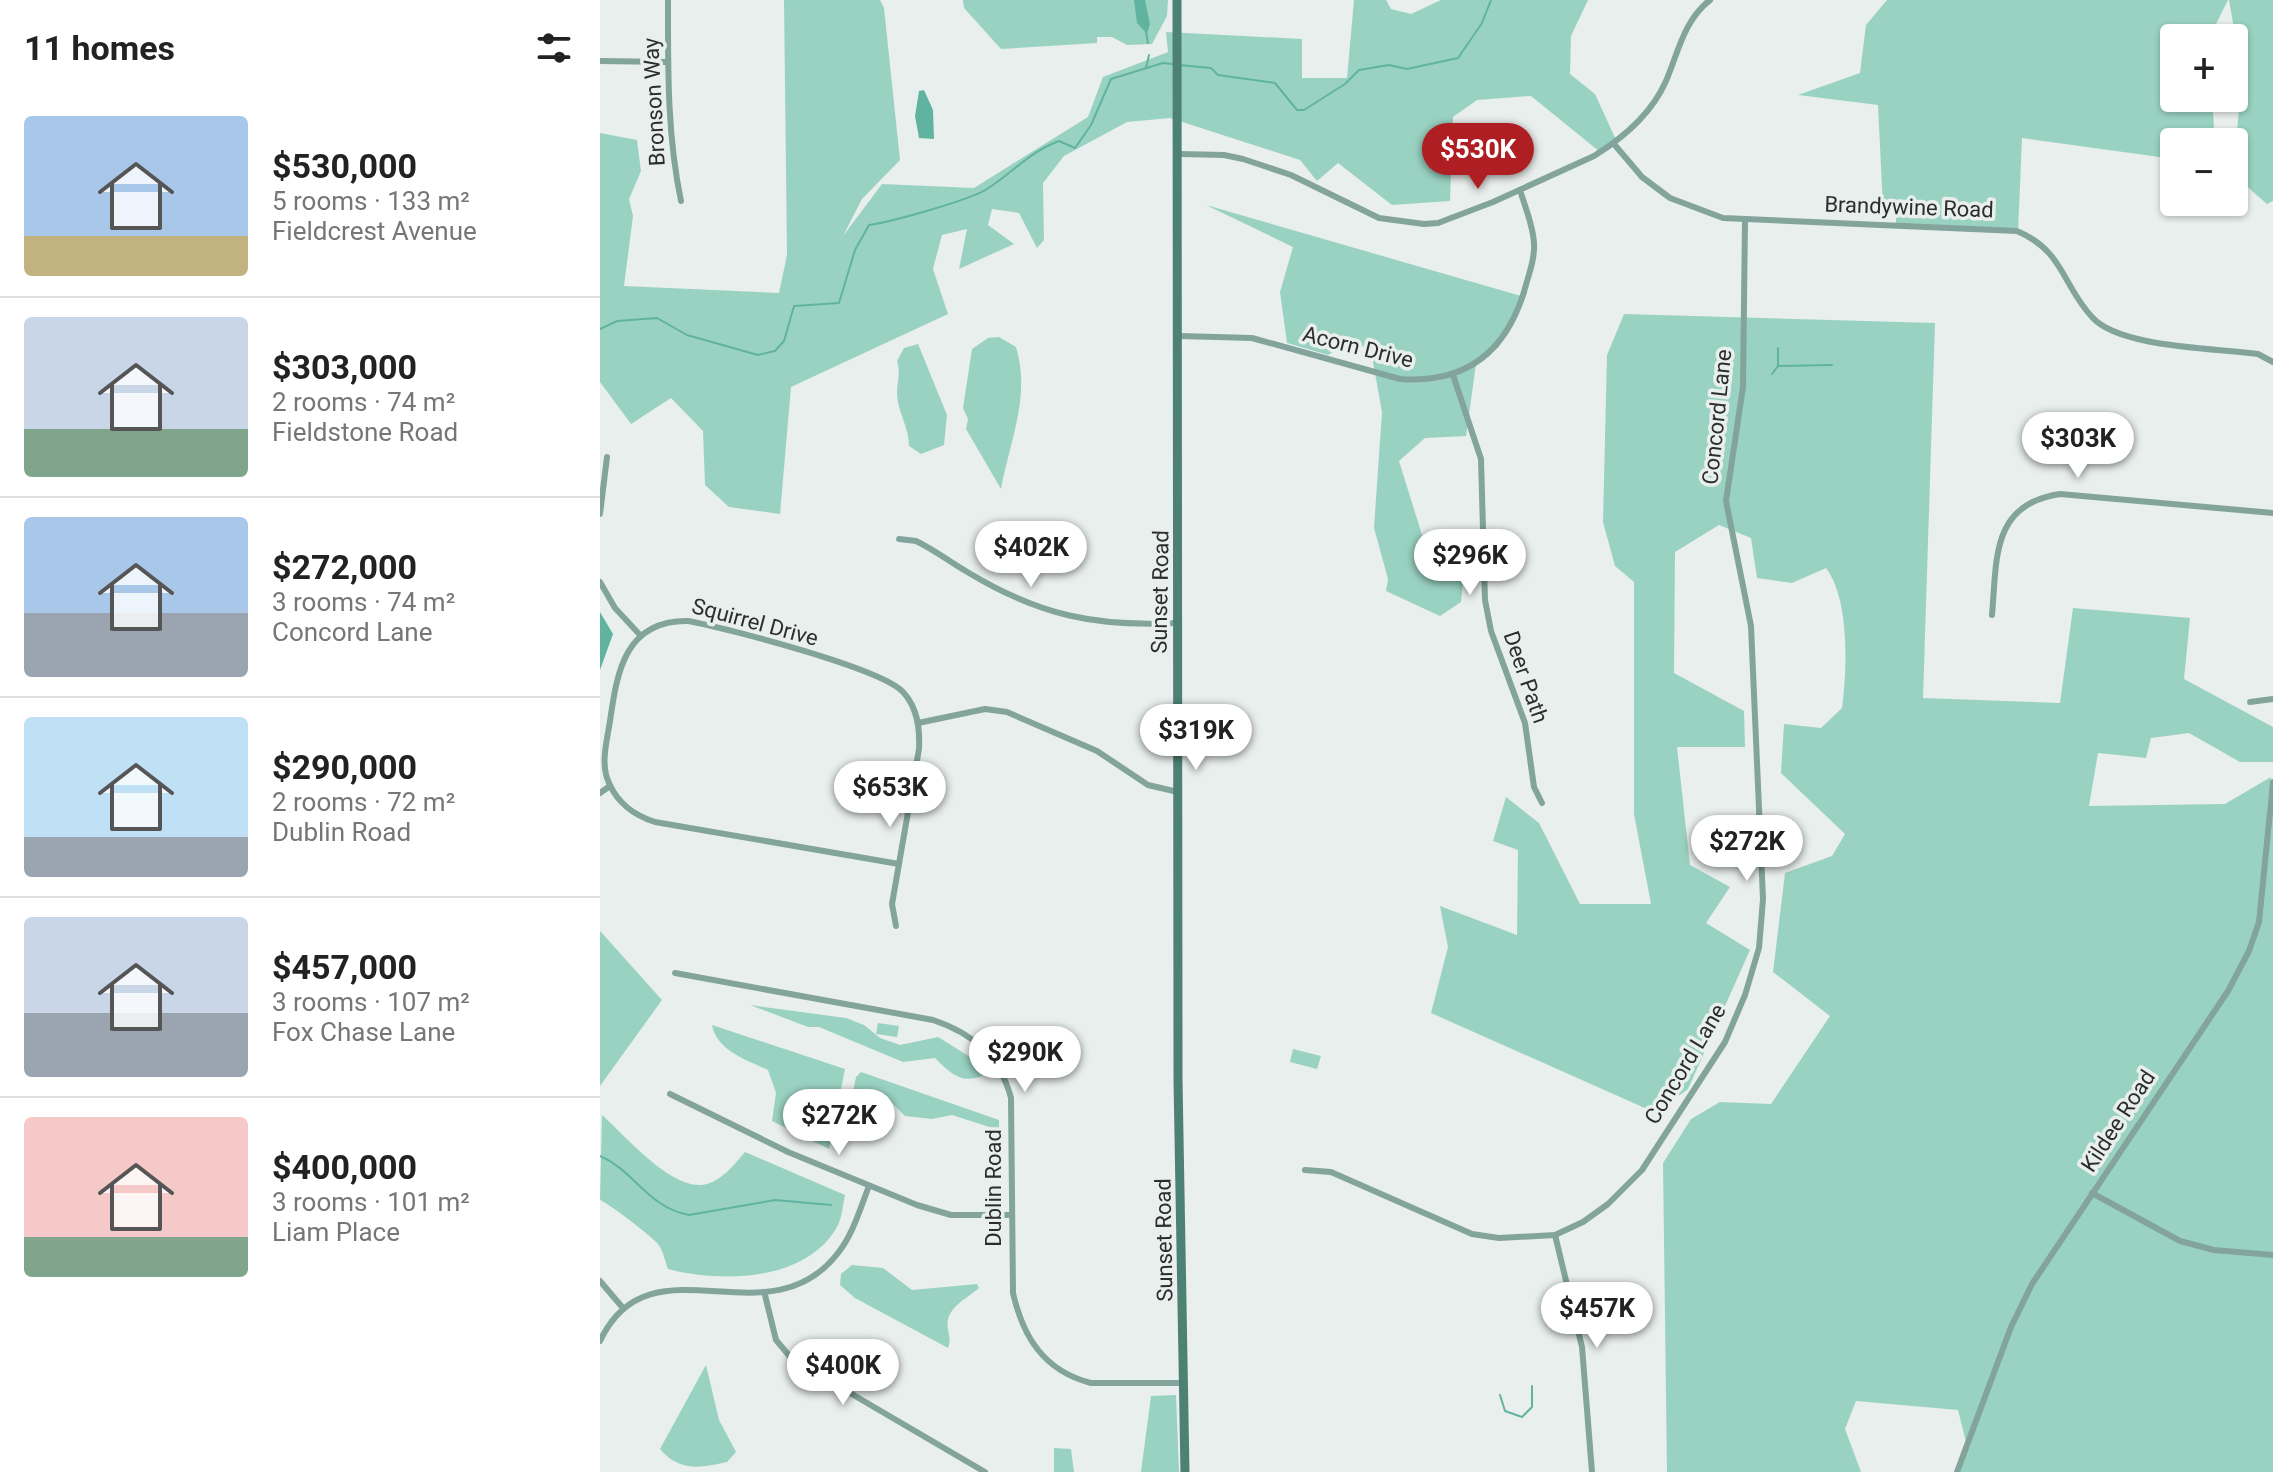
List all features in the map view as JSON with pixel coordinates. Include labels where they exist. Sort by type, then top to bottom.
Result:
[{"type":"street","name":"Bronson Way","points":[[668,0],[672,158],[681,201]]},
{"type":"street","name":"Sunset Road","points":[[1177,0],[1178,1080],[1185,1472]]},
{"type":"street","points":[[1179,154],[1224,155],[1243,159],[1291,175],[1379,218],[1438,223],[1520,190],[1614,144],[1655,101],[1683,35],[1710,0]]},
{"type":"street","points":[[600,61],[668,62]]},
{"type":"street","name":"Brandywine Road","points":[[1614,144],[1642,177],[1670,198],[1697,211],[1745,220],[1924,224],[2017,231],[2054,255],[2083,306],[2102,327],[2131,337],[2258,354],[2273,362]]},
{"type":"street","name":"Acorn Drive","points":[[1179,336],[1252,338],[1400,379],[1423,381],[1453,375],[1487,355],[1505,336],[1517,313],[1534,243],[1520,190]]},
{"type":"street","name":"Concord Lane","points":[[1305,1170],[1331,1172],[1472,1234],[1513,1238],[1555,1235],[1583,1222],[1608,1204],[1642,1170],[1725,1042],[1745,995],[1759,948],[1763,899],[1751,626],[1726,501],[1743,387],[1745,220]]},
{"type":"street","name":"Deer Path","points":[[1453,375],[1481,459],[1485,600],[1491,631],[1525,723],[1534,787],[1542,803]]},
{"type":"street","points":[[600,514],[607,457]]},
{"type":"street","points":[[1992,615],[2003,530],[2018,511],[2043,496],[2060,494],[2273,513]]},
{"type":"street","points":[[899,539],[916,541],[1019,601],[1061,616],[1116,624],[1176,623]]},
{"type":"street","points":[[600,582],[615,608],[641,636],[627,652],[618,675],[605,750],[610,786],[632,812],[655,822],[899,864]]},
{"type":"street","name":"Squirrel Drive","points":[[641,636],[667,622],[688,621],[875,673],[904,693],[918,723]]},
{"type":"street","points":[[2250,702],[2273,699]]},
{"type":"street","points":[[896,926],[892,904],[919,749],[918,723],[985,709],[1007,712],[1097,751],[1148,785],[1180,792]]},
{"type":"street","name":"Kildee Road","points":[[1957,1472],[2026,1295],[2228,991],[2249,951],[2259,922],[2273,782]]},
{"type":"street","points":[[600,793],[610,786]]},
{"type":"street","name":"Dublin Road","points":[[675,973],[933,1020],[966,1032],[996,1063],[1006,1080],[1011,1098],[1013,1293],[1020,1322],[1035,1349],[1050,1364],[1076,1379],[1091,1383],[1184,1383]]},
{"type":"street","points":[[670,1094],[869,1186],[951,1215],[1011,1215]]},
{"type":"street","points":[[600,1341],[623,1308],[661,1290],[765,1295],[814,1275],[837,1254],[854,1226],[869,1186]]},
{"type":"street","points":[[2092,1193],[2180,1241],[2214,1250],[2273,1255]]},
{"type":"street","points":[[1555,1235],[1582,1347],[1592,1472]]},
{"type":"street","points":[[600,1281],[623,1308]]},
{"type":"street","points":[[765,1295],[776,1340],[792,1359],[985,1472]]},
{"type":"shaded area","points":[[784,0],[880,0],[884,8],[900,160],[862,199],[843,236],[882,184],[974,188],[1088,117],[1103,77],[1168,52],[1166,32],[1302,39],[1302,78],[1347,78],[1354,0],[1386,0],[1391,9],[1411,14],[1441,0],[1588,0],[1571,36],[1570,74],[1595,94],[1617,142],[1600,152],[1531,96],[1477,100],[1453,117],[1450,201],[1392,205],[1338,163],[1317,181],[1300,160],[1170,118],[1127,122],[1064,156],[1043,183],[1044,240],[1037,248],[1019,213],[992,209],[988,225],[1014,244],[959,269],[967,229],[942,235],[933,269],[948,314],[791,387],[780,514],[729,507],[705,485],[703,431],[671,398],[631,424],[600,382],[600,133],[637,140],[641,171],[629,199],[633,216],[624,286],[779,293],[787,255]]},
{"type":"shaded area","points":[[963,0],[1168,0],[1167,16],[1152,44],[1127,45],[1112,37],[1097,37],[1097,43],[1001,49],[964,8]]},
{"type":"shaded area","points":[[1134,0],[1145,0],[1150,24],[1147,34],[1137,23]]},
{"type":"shaded area","points":[[1887,0],[2228,0],[2216,24],[2160,24],[2160,112],[2213,112],[2213,128],[2160,128],[2160,157],[2022,138],[2018,233],[1896,224],[1896,213],[1883,208],[1878,105],[1798,95],[1860,73],[1866,25]]},
{"type":"shaded area","points":[[2229,0],[2273,0],[2273,201],[2267,204],[2248,187],[2248,128],[2237,128],[2239,112],[2248,112],[2248,24],[2233,24]]},
{"type":"shaded area","points":[[924,90],[933,110],[934,139],[919,138],[915,116],[919,91]]},
{"type":"shaded area","points":[[1206,205],[1521,296],[1499,347],[1476,364],[1466,436],[1425,438],[1399,461],[1427,551],[1465,560],[1461,602],[1440,616],[1386,591],[1388,579],[1374,528],[1382,412],[1371,351],[1351,340],[1328,355],[1287,343],[1280,292],[1293,247]]},
{"type":"shaded area","points":[[1624,314],[1935,323],[1923,698],[2060,703],[2073,608],[2190,618],[2184,679],[2273,727],[2273,762],[2240,762],[2189,733],[2151,738],[2146,758],[2098,753],[2089,806],[2225,804],[2271,777],[2267,811],[2273,812],[2273,1472],[1958,1472],[1967,1446],[1958,1410],[1856,1401],[1845,1429],[1861,1472],[1667,1472],[1663,1163],[1691,1119],[1720,1102],[1771,1104],[1830,1016],[1773,972],[1785,873],[1832,856],[1845,834],[1781,773],[1784,724],[1821,728],[1842,708],[1845,675],[1843,616],[1834,582],[1826,568],[1792,583],[1757,578],[1751,538],[1719,525],[1675,552],[1674,673],[1744,711],[1745,747],[1677,747],[1690,865],[1730,887],[1706,923],[1750,950],[1688,1089],[1656,1113],[1431,1013],[1448,947],[1440,906],[1517,935],[1518,850],[1493,841],[1506,797],[1539,823],[1580,904],[1651,904],[1634,814],[1634,582],[1615,566],[1603,522],[1607,355]]},
{"type":"shaded area","points":[[999,337],[1016,347],[1021,383],[1018,418],[1001,489],[966,429],[968,419],[963,408],[972,349],[988,338]]},
{"type":"shaded area","points":[[918,344],[947,415],[944,445],[921,454],[909,446],[897,394],[897,361],[904,348]]},
{"type":"shaded area","points":[[600,612],[613,634],[600,670]]},
{"type":"shaded area","points":[[600,931],[662,1000],[600,1086]]},
{"type":"shaded area","points":[[750,1005],[846,1018],[864,1025],[880,1038],[900,1045],[938,1037],[975,1060],[984,1075],[969,1079],[957,1076],[935,1058],[903,1062],[819,1027],[808,1027]]},
{"type":"shaded area","points":[[878,1023],[899,1026],[897,1037],[876,1034]]},
{"type":"shaded area","points":[[712,1025],[845,1069],[829,1149],[772,1121],[776,1093],[768,1070],[726,1048]]},
{"type":"shaded area","points":[[1293,1049],[1321,1056],[1317,1069],[1290,1062]]},
{"type":"shaded area","points":[[861,1072],[999,1120],[999,1130],[952,1115],[932,1119],[905,1116],[885,1096],[863,1096],[853,1092],[856,1077]]},
{"type":"shaded area","points":[[602,1115],[651,1161],[680,1180],[694,1184],[713,1182],[745,1152],[845,1195],[838,1225],[824,1244],[806,1258],[762,1274],[713,1276],[668,1269],[658,1244],[600,1200]]},
{"type":"shaded area","points":[[852,1265],[883,1268],[912,1290],[977,1284],[979,1288],[952,1310],[948,1322],[948,1348],[855,1298],[840,1285],[841,1274]]},
{"type":"shaded area","points":[[706,1365],[719,1420],[736,1452],[727,1462],[708,1466],[683,1465],[660,1449]]},
{"type":"shaded area","points":[[1176,1395],[1179,1472],[1141,1472],[1151,1396]]},
{"type":"shaded area","points":[[1054,1448],[1071,1449],[1074,1472],[1054,1472]]},
{"type":"waterway","points":[[1179,65],[1211,68],[1218,75],[1275,83],[1297,110],[1304,110],[1345,84],[1359,70],[1389,65],[1407,69],[1458,58],[1482,23],[1491,0]]},
{"type":"waterway","points":[[1146,32],[1148,43]]},
{"type":"waterway","points":[[1146,68],[1149,55]]},
{"type":"waterway","points":[[600,329],[617,321],[657,318],[687,335],[758,355],[775,351],[784,341],[794,306],[839,303],[855,250],[869,225],[978,194],[1039,150],[1059,141],[1075,148],[1091,125],[1111,79],[1163,63],[1173,64]]},
{"type":"waterway","points":[[1772,374],[1778,366],[1778,348]]},
{"type":"waterway","points":[[1778,366],[1832,365]]},
{"type":"waterway","points":[[600,1156],[623,1170],[662,1205],[689,1215],[775,1200],[831,1205]]},
{"type":"waterway","points":[[1500,1395],[1505,1411],[1522,1417],[1532,1407],[1532,1386]]}]
